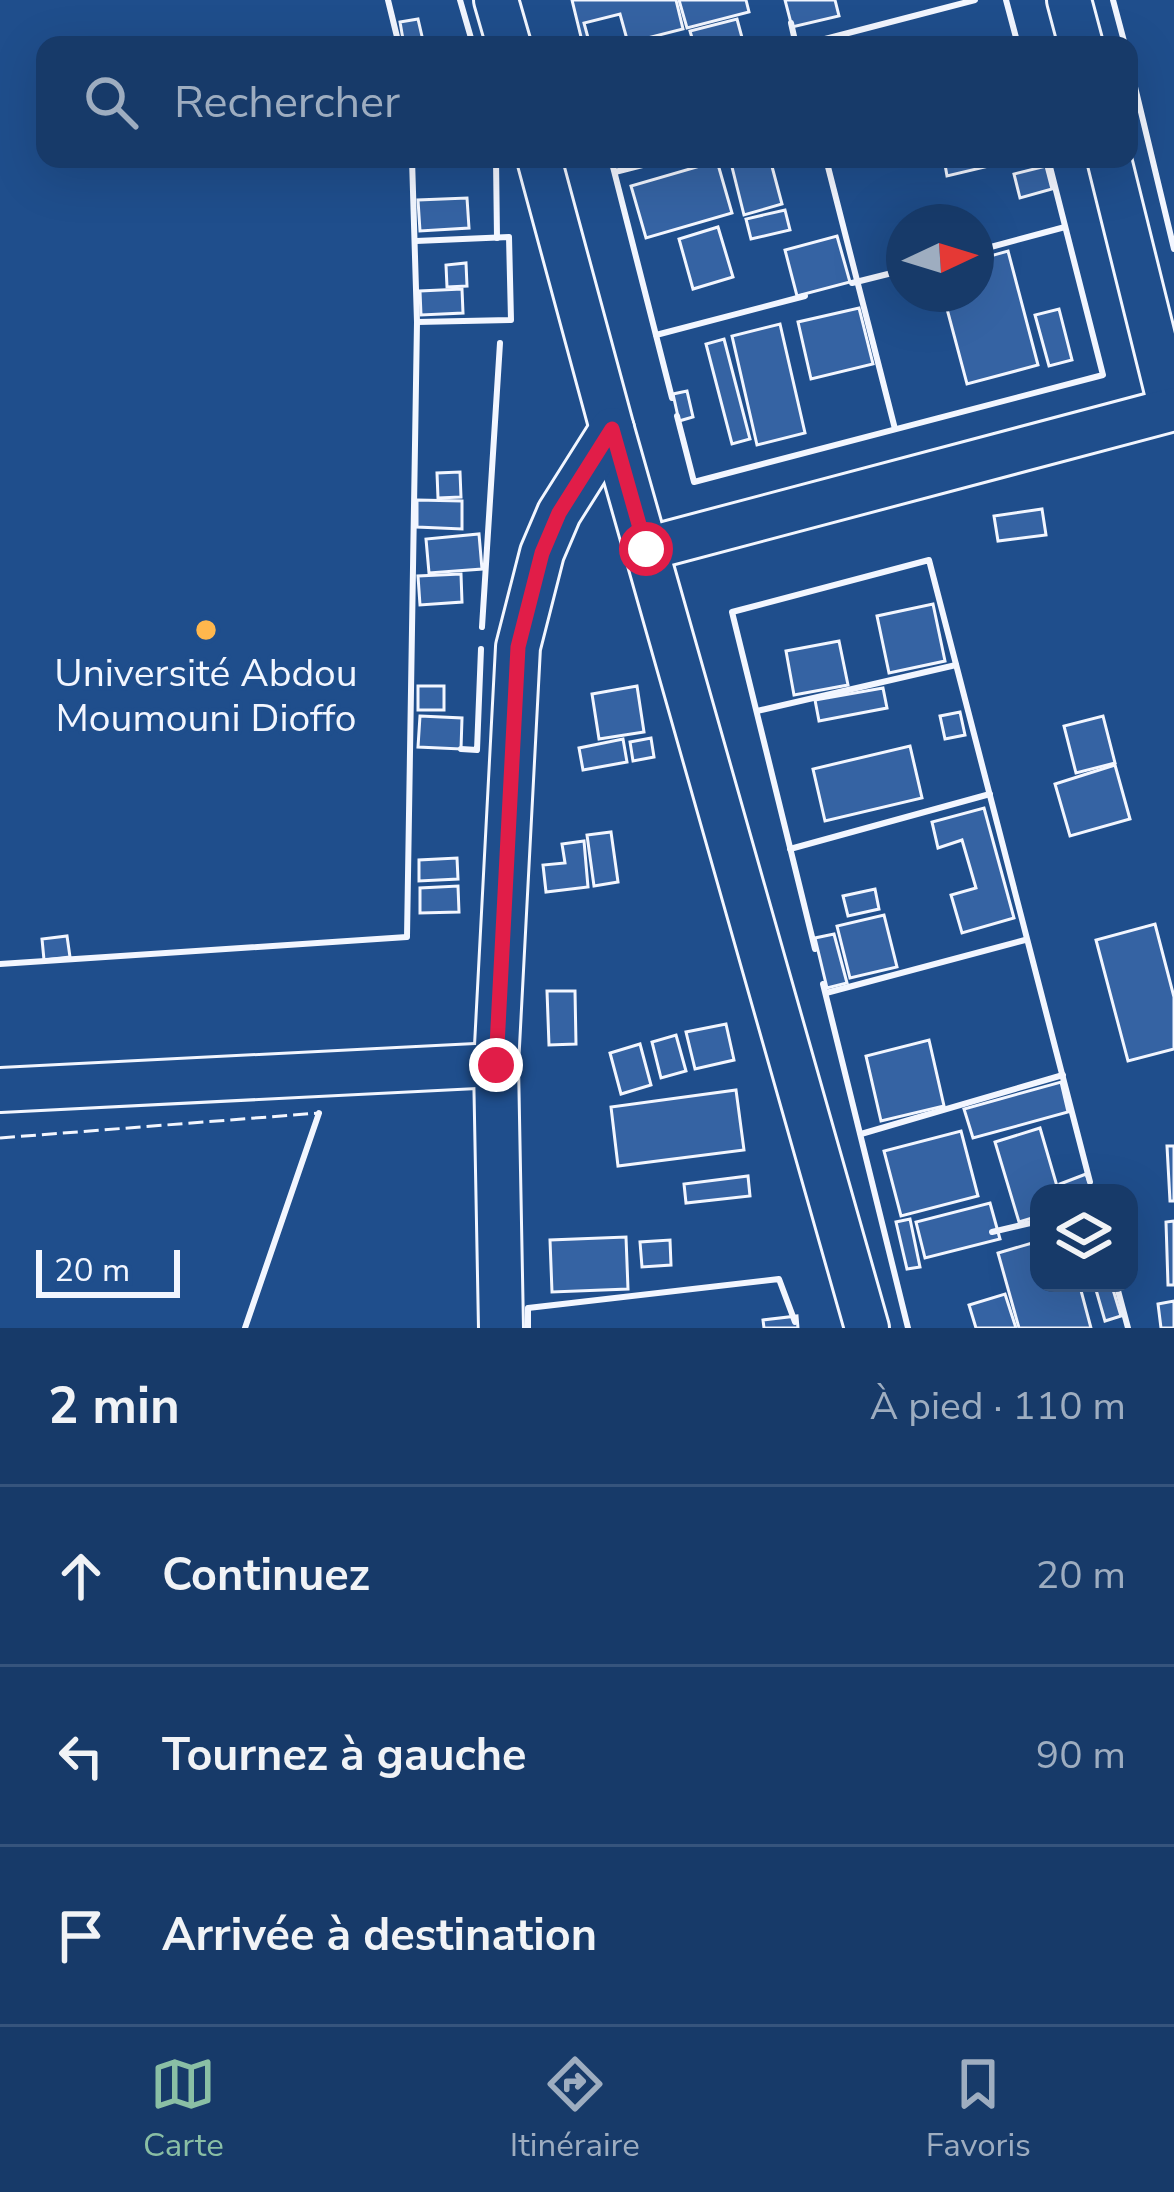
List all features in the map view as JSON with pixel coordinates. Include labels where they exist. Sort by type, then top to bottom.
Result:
[{"type":"street","points":[[496,0],[506,36]]},
{"type":"street","points":[[1069,0],[1079,36]]},
{"type":"street","points":[[541,168],[867,1328]]},
{"type":"street","points":[[646,549],[1173,409],[1111,168]]},
{"type":"street","points":[[501,1328],[496,1065],[518,647],[550,533],[612,429]]},
{"type":"street","points":[[0,1090],[496,1065]]},
{"type":"building","points":[[572,0],[676,0],[683,29],[626,36],[620,14],[584,23],[588,36],[581,36]]},
{"type":"building","points":[[679,0],[746,0],[749,12],[687,28]]},
{"type":"building","points":[[785,0],[835,0],[839,16],[792,27]]},
{"type":"building","points":[[418,19],[422,36],[402,36],[400,22]]},
{"type":"building","points":[[737,19],[742,36],[691,36],[690,31]]},
{"type":"building","points":[[693,168],[719,168],[732,213],[646,238],[631,186]]},
{"type":"building","points":[[732,168],[772,168],[782,204],[744,215]]},
{"type":"building","points":[[946,168],[981,168],[947,176]]},
{"type":"building","points":[[1047,168],[1052,189],[1020,198],[1014,174]]},
{"type":"building","points":[[467,198],[469,228],[420,231],[418,200]]},
{"type":"building","points":[[785,210],[790,230],[751,239],[746,219]]},
{"type":"building","points":[[718,227],[733,277],[693,289],[679,239]]},
{"type":"building","points":[[837,236],[850,282],[797,296],[785,250]]},
{"type":"building","points":[[1008,251],[1038,365],[967,384],[948,312],[994,312],[994,255]]},
{"type":"building","points":[[466,263],[467,286],[447,287],[446,265]]},
{"type":"building","points":[[462,289],[463,313],[421,315],[420,291]]},
{"type":"building","points":[[859,308],[873,364],[811,379],[798,322]]},
{"type":"building","points":[[1059,309],[1072,360],[1049,366],[1035,315]]},
{"type":"building","points":[[780,324],[805,433],[757,445],[732,336]]},
{"type":"building","points":[[724,339],[750,439],[732,444],[706,344]]},
{"type":"building","points":[[687,391],[693,417],[679,421],[673,394]]},
{"type":"building","points":[[460,472],[461,497],[438,498],[437,473]]},
{"type":"building","points":[[417,500],[462,501],[462,529],[417,527]]},
{"type":"building","points":[[1042,509],[1046,535],[998,541],[994,516]]},
{"type":"building","points":[[479,534],[482,569],[429,573],[426,539]]},
{"type":"building","points":[[461,574],[462,602],[420,605],[418,576]]},
{"type":"building","points":[[933,604],[945,661],[889,673],[877,616]]},
{"type":"building","points":[[839,641],[848,685],[794,695],[786,651]]},
{"type":"building","points":[[418,686],[444,686],[444,710],[418,710]]},
{"type":"building","points":[[637,686],[644,732],[599,739],[592,694]]},
{"type":"building","points":[[883,688],[887,708],[819,721],[815,700]]},
{"type":"building","points":[[960,712],[965,735],[945,739],[940,716]]},
{"type":"building","points":[[420,716],[462,718],[461,749],[418,747]]},
{"type":"building","points":[[1103,716],[1115,763],[1076,773],[1064,726]]},
{"type":"building","points":[[651,738],[654,757],[633,761],[630,742]]},
{"type":"building","points":[[623,739],[627,762],[583,770],[579,748]]},
{"type":"building","points":[[910,746],[922,798],[825,821],[813,769]]},
{"type":"building","points":[[1115,765],[1130,819],[1070,836],[1055,784]]},
{"type":"building","points":[[984,808],[1014,918],[962,933],[951,895],[976,888],[962,840],[938,848],[932,822]]},
{"type":"building","points":[[611,832],[618,882],[594,886],[587,835]]},
{"type":"building","points":[[584,841],[588,887],[546,892],[543,865],[565,863],[562,844]]},
{"type":"building","points":[[457,858],[458,879],[419,881],[419,860]]},
{"type":"building","points":[[458,886],[459,912],[420,913],[420,888]]},
{"type":"building","points":[[875,889],[879,909],[848,916],[843,896]]},
{"type":"building","points":[[884,915],[897,967],[850,978],[837,926]]},
{"type":"building","points":[[1155,924],[1174,997],[1174,1049],[1128,1061],[1096,940]]},
{"type":"building","points":[[834,934],[847,983],[827,988],[815,938]]},
{"type":"building","points":[[67,936],[70,957],[44,960],[42,939]]},
{"type":"building","points":[[547,991],[575,991],[576,1044],[549,1045]]},
{"type":"building","points":[[726,1024],[734,1060],[695,1069],[686,1032]]},
{"type":"building","points":[[676,1035],[686,1071],[661,1078],[652,1042]]},
{"type":"building","points":[[929,1040],[944,1106],[881,1121],[866,1056]]},
{"type":"building","points":[[640,1044],[651,1085],[621,1094],[610,1053]]},
{"type":"building","points":[[1061,1082],[1068,1112],[973,1138],[964,1109]]},
{"type":"building","points":[[736,1090],[744,1150],[618,1166],[611,1107]]},
{"type":"building","points":[[1040,1128],[1056,1184],[1030,1184],[1030,1219],[1019,1222],[995,1142]]},
{"type":"building","points":[[961,1131],[978,1196],[901,1216],[884,1151]]},
{"type":"building","points":[[1167,1146],[1174,1146],[1174,1201],[1170,1201]]},
{"type":"building","points":[[1086,1174],[1090,1184],[1060,1184]]},
{"type":"building","points":[[748,1176],[750,1196],[686,1203],[684,1184]]},
{"type":"building","points":[[990,1203],[1000,1239],[925,1258],[916,1222]]},
{"type":"building","points":[[910,1219],[920,1267],[907,1269],[896,1222]]},
{"type":"building","points":[[1174,1221],[1174,1285],[1168,1285],[1166,1222]]},
{"type":"building","points":[[626,1237],[628,1289],[552,1292],[550,1240]]},
{"type":"building","points":[[670,1240],[671,1265],[642,1267],[640,1242]]},
{"type":"building","points":[[1030,1244],[1030,1292],[1081,1292],[1091,1328],[1019,1328],[998,1253]]},
{"type":"building","points":[[1097,1292],[1114,1292],[1121,1316],[1105,1321]]},
{"type":"building","points":[[1005,1294],[1016,1328],[976,1328],[969,1305]]},
{"type":"building","points":[[1174,1301],[1174,1328],[1161,1328],[1158,1304]]},
{"type":"building","points":[[797,1316],[798,1328],[764,1328],[763,1320]]},
{"type":"fence","points":[[0,1138],[319,1113]]},
{"type":"wall","points":[[388,0],[397,36]]},
{"type":"wall","points":[[460,0],[470,36]]},
{"type":"wall","points":[[837,36],[975,0]]},
{"type":"wall","points":[[1006,0],[1016,36]]},
{"type":"wall","points":[[1113,0],[1123,36]]},
{"type":"wall","points":[[791,23],[794,36]]},
{"type":"wall","points":[[1138,99],[1174,249]]},
{"type":"wall","points":[[0,964],[407,937],[417,322],[412,168]]},
{"type":"wall","points":[[496,168],[497,238]]},
{"type":"wall","points":[[613,168],[672,398]]},
{"type":"wall","points":[[615,172],[631,168]]},
{"type":"wall","points":[[828,168],[895,429]]},
{"type":"wall","points":[[677,416],[694,482],[1103,375],[1050,168]]},
{"type":"wall","points":[[994,246],[1065,227]]},
{"type":"wall","points":[[416,241],[509,237],[511,320],[417,322]]},
{"type":"wall","points":[[852,283],[886,274]]},
{"type":"wall","points":[[656,335],[805,296]]},
{"type":"wall","points":[[482,627],[500,343]]},
{"type":"wall","points":[[815,949],[732,612],[929,560],[1090,1182]]},
{"type":"wall","points":[[461,749],[477,750],[481,649]]},
{"type":"wall","points":[[757,711],[956,665]]},
{"type":"wall","points":[[790,849],[990,794]]},
{"type":"wall","points":[[826,993],[1025,940]]},
{"type":"wall","points":[[823,984],[908,1328]]},
{"type":"wall","points":[[861,1134],[1063,1075]]},
{"type":"wall","points":[[245,1328],[319,1113]]},
{"type":"wall","points":[[992,1232],[1030,1223]]},
{"type":"wall","points":[[528,1328],[528,1308],[779,1279],[795,1322]]},
{"type":"wall","points":[[1118,1292],[1128,1328]]},
{"type":"place","name":"Université Abdou Moumouni Dioffo","points":[[206,630]]},
{"type":"route","points":[[496,1065],[518,647],[542,553],[559,513],[612,429],[646,549]]}]
